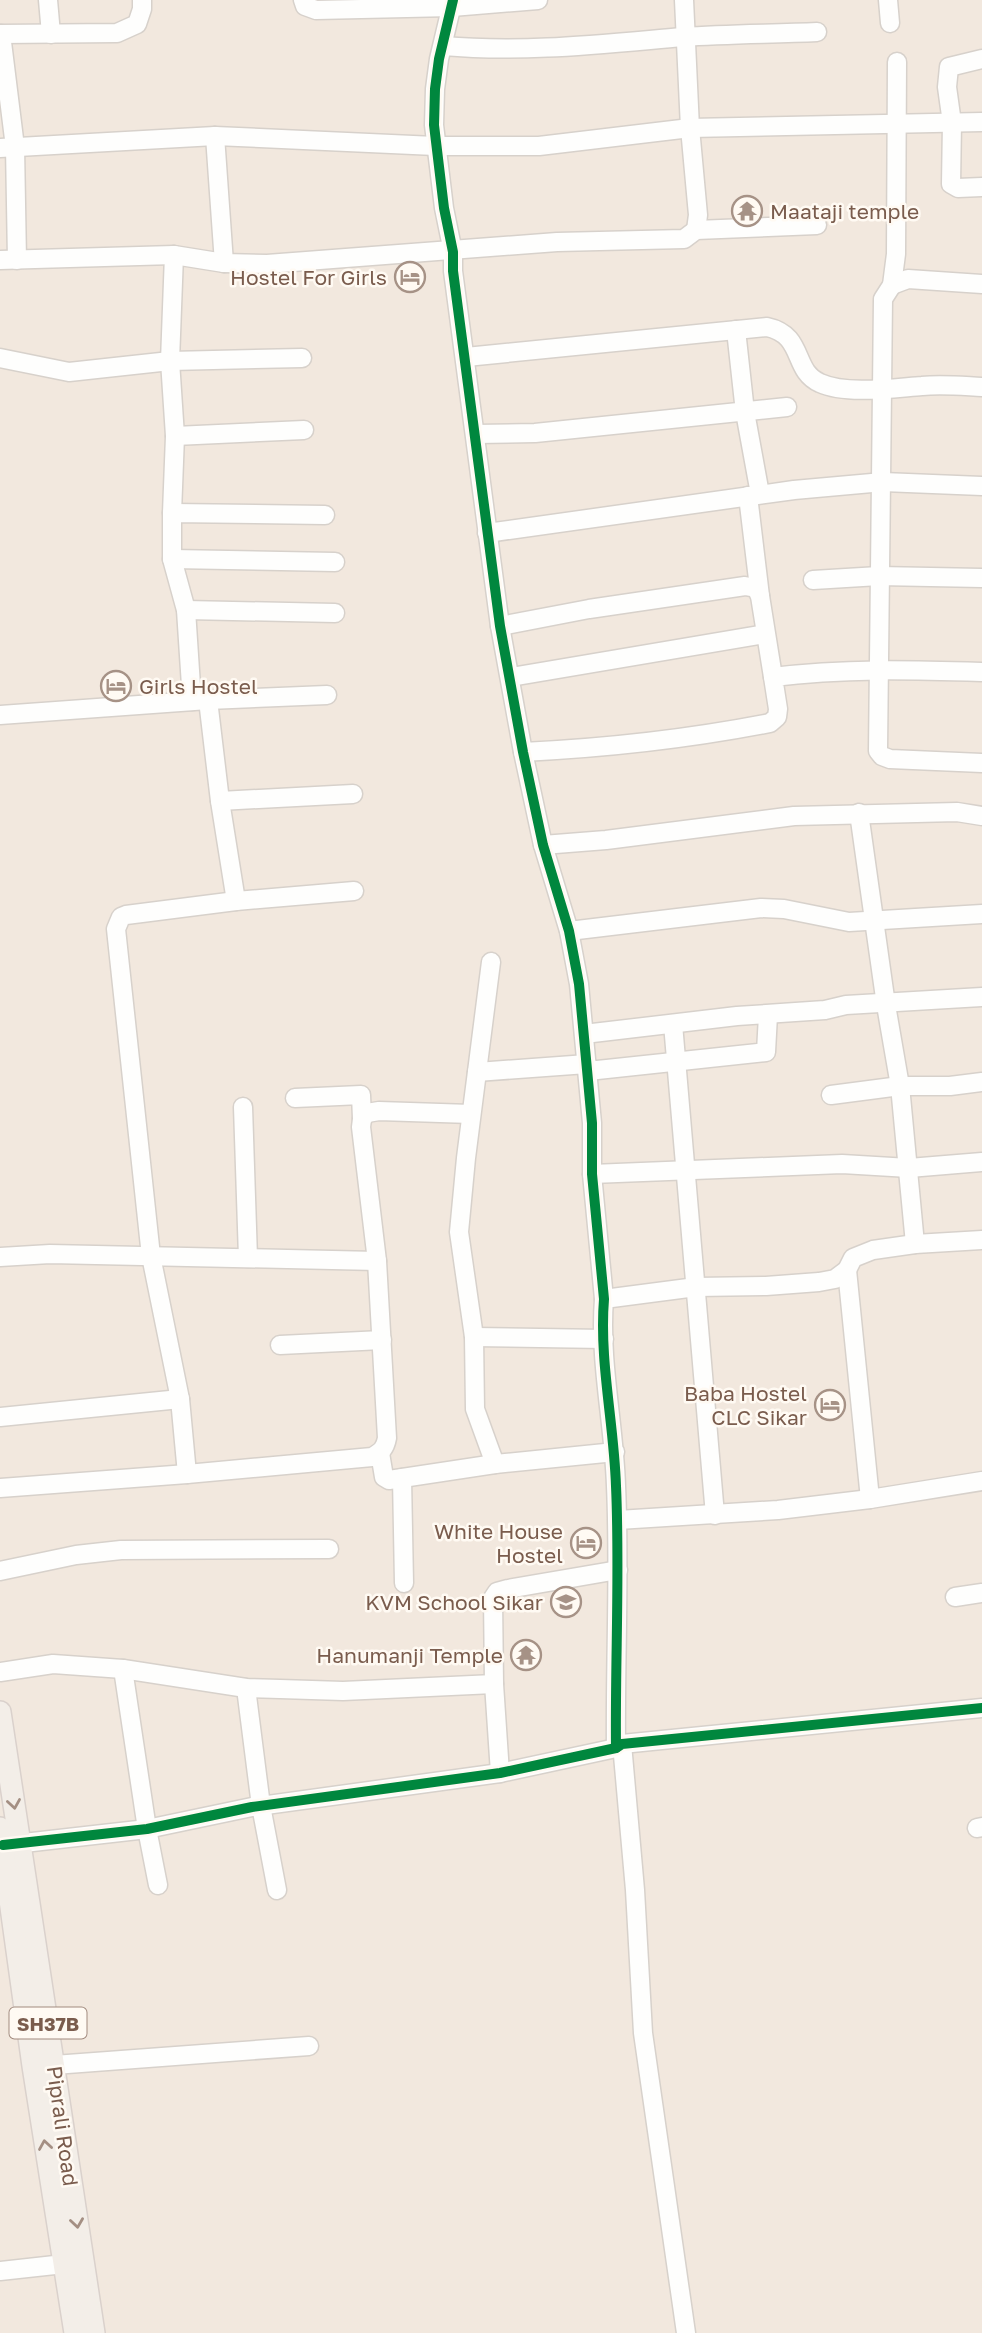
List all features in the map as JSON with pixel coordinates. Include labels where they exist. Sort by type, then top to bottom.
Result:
[{"type":"main road","name":"Piprali Road","points":[[0,1712],[8,1839],[54,2064],[94,2333]]},
{"type":"main road","points":[[8,1839],[4,1883],[75,2333]]},
{"type":"street","points":[[48,0],[51,34]]},
{"type":"street","points":[[142,0],[142,9],[136,24],[117,33],[0,34],[7,148],[9,260],[174,255],[224,263],[267,264],[453,252],[557,242],[684,239],[696,230],[817,225]]},
{"type":"street","points":[[303,0],[305,6],[316,10],[538,0]]},
{"type":"street","points":[[684,0],[690,128],[698,215],[696,230]]},
{"type":"street","points":[[888,0],[890,23]]},
{"type":"street","points":[[452,4],[435,89],[435,146],[453,252],[453,271],[500,626],[543,845],[569,931],[579,984],[592,1123],[592,1174],[604,1299],[608,1405],[615,1452],[618,1520],[615,1661],[619,1746],[635,1890],[643,2032],[686,2333]]},
{"type":"street","points":[[443,46],[537,50],[686,37],[817,32]]},
{"type":"street","points":[[982,59],[949,68],[947,87],[952,123],[951,184],[958,188],[982,187]]},
{"type":"street","points":[[897,62],[896,254],[892,285],[883,299],[878,751],[890,759],[982,763]]},
{"type":"street","points":[[7,148],[215,136],[435,146],[539,146],[690,128],[982,122]]},
{"type":"street","points":[[215,136],[224,263]]},
{"type":"street","points":[[174,255],[170,360],[176,436],[172,559],[186,610],[236,901]]},
{"type":"street","points":[[892,285],[908,279],[982,284]]},
{"type":"street","points":[[466,357],[767,327],[780,330],[789,337],[810,377],[821,384],[881,391],[923,386],[982,387]]},
{"type":"street","points":[[523,752],[579,749],[708,735],[770,723],[777,717],[778,709],[760,596],[754,495],[736,330]]},
{"type":"street","points":[[0,358],[69,372],[170,360],[302,358]]},
{"type":"street","points":[[476,434],[536,433],[787,407]]},
{"type":"street","points":[[176,436],[304,430]]},
{"type":"street","points":[[487,533],[754,495],[883,482],[982,486]]},
{"type":"street","points":[[172,513],[325,515]]},
{"type":"street","points":[[172,559],[335,562]]},
{"type":"street","points":[[813,579],[880,576],[982,578]]},
{"type":"street","points":[[500,626],[708,590],[745,586],[756,588],[760,596]]},
{"type":"street","points":[[186,610],[335,613]]},
{"type":"street","points":[[511,677],[765,634]]},
{"type":"street","points":[[773,677],[878,669],[982,673]]},
{"type":"street","points":[[0,715],[327,695]]},
{"type":"street","points":[[220,801],[353,794]]},
{"type":"street","points":[[543,845],[794,816],[957,812],[982,816]]},
{"type":"street","points":[[859,813],[900,1086],[915,1244]]},
{"type":"street","points":[[187,1475],[180,1399],[151,1256],[116,929],[121,918],[126,915],[236,901],[354,891]]},
{"type":"street","points":[[569,931],[761,908],[784,909],[849,922],[982,914]]},
{"type":"street","points":[[491,962],[459,1232],[474,1337],[475,1409],[495,1464]]},
{"type":"street","points":[[584,1034],[737,1016],[825,1010],[846,1005],[886,1005],[982,997]]},
{"type":"street","points":[[477,1072],[677,1062],[766,1052],[768,1015]]},
{"type":"street","points":[[673,1024],[715,1515]]},
{"type":"street","points":[[831,1095],[900,1086],[950,1086],[982,1082]]},
{"type":"street","points":[[0,1488],[187,1475],[372,1457],[385,1447],[387,1438],[377,1261],[361,1126],[361,1095],[295,1098]]},
{"type":"street","points":[[243,1107],[248,1258]]},
{"type":"street","points":[[362,1119],[367,1113],[379,1111],[471,1114]]},
{"type":"street","points":[[592,1174],[687,1168],[842,1164],[909,1168],[982,1162]]},
{"type":"street","points":[[604,1299],[696,1287],[819,1282],[835,1279],[847,1270],[853,1258],[873,1250],[915,1244],[982,1240]]},
{"type":"street","points":[[0,1257],[50,1254],[377,1261]]},
{"type":"street","points":[[847,1270],[870,1499]]},
{"type":"street","points":[[474,1337],[604,1339]]},
{"type":"street","points":[[280,1345],[382,1340]]},
{"type":"street","points":[[0,1417],[180,1399]]},
{"type":"street","points":[[380,1453],[386,1480],[495,1464],[615,1452]]},
{"type":"street","points":[[402,1478],[404,1583]]},
{"type":"street","points":[[618,1520],[715,1515],[870,1499],[982,1481]]},
{"type":"street","points":[[0,1571],[76,1555],[121,1550],[329,1549]]},
{"type":"street","points":[[500,1773],[494,1684],[493,1598],[497,1592],[618,1570]]},
{"type":"street","points":[[955,1597],[982,1593]]},
{"type":"street","points":[[0,1672],[53,1664],[123,1669],[246,1688],[343,1691],[494,1684]]},
{"type":"street","points":[[123,1669],[158,1885]]},
{"type":"street","points":[[246,1688],[261,1806],[276,1890]]},
{"type":"street","points":[[8,1839],[147,1829],[261,1806],[500,1773],[619,1746],[982,1708]]},
{"type":"street","points":[[54,2064],[309,2046]]},
{"type":"street","points":[[0,2271],[64,2264]]},
{"type":"shaded area","points":[[0,0],[982,0],[982,2333],[0,2333]]},
{"type":"cycle path","points":[[453,0],[435,89],[434,125],[444,208],[453,252],[453,271],[500,626],[543,845],[569,931],[579,984],[592,1123],[592,1174],[604,1299],[603,1346],[616,1486],[616,1748]]},
{"type":"cycle path","points":[[3,1845],[147,1829],[252,1807],[500,1773],[616,1748],[622,1744],[982,1708]]},
{"type":"place","name":"Maataji temple","points":[[747,211]]},
{"type":"place","name":"Hostel For Girls","points":[[410,277]]},
{"type":"place","name":"Girls Hostel","points":[[116,686]]},
{"type":"place","name":"Baba Hostel CLC Sikar","points":[[830,1405]]},
{"type":"place","name":"White House Hostel","points":[[586,1543]]},
{"type":"place","name":"KVM School Sikar","points":[[566,1602]]},
{"type":"place","name":"Hanumanji Temple","points":[[526,1655]]}]
